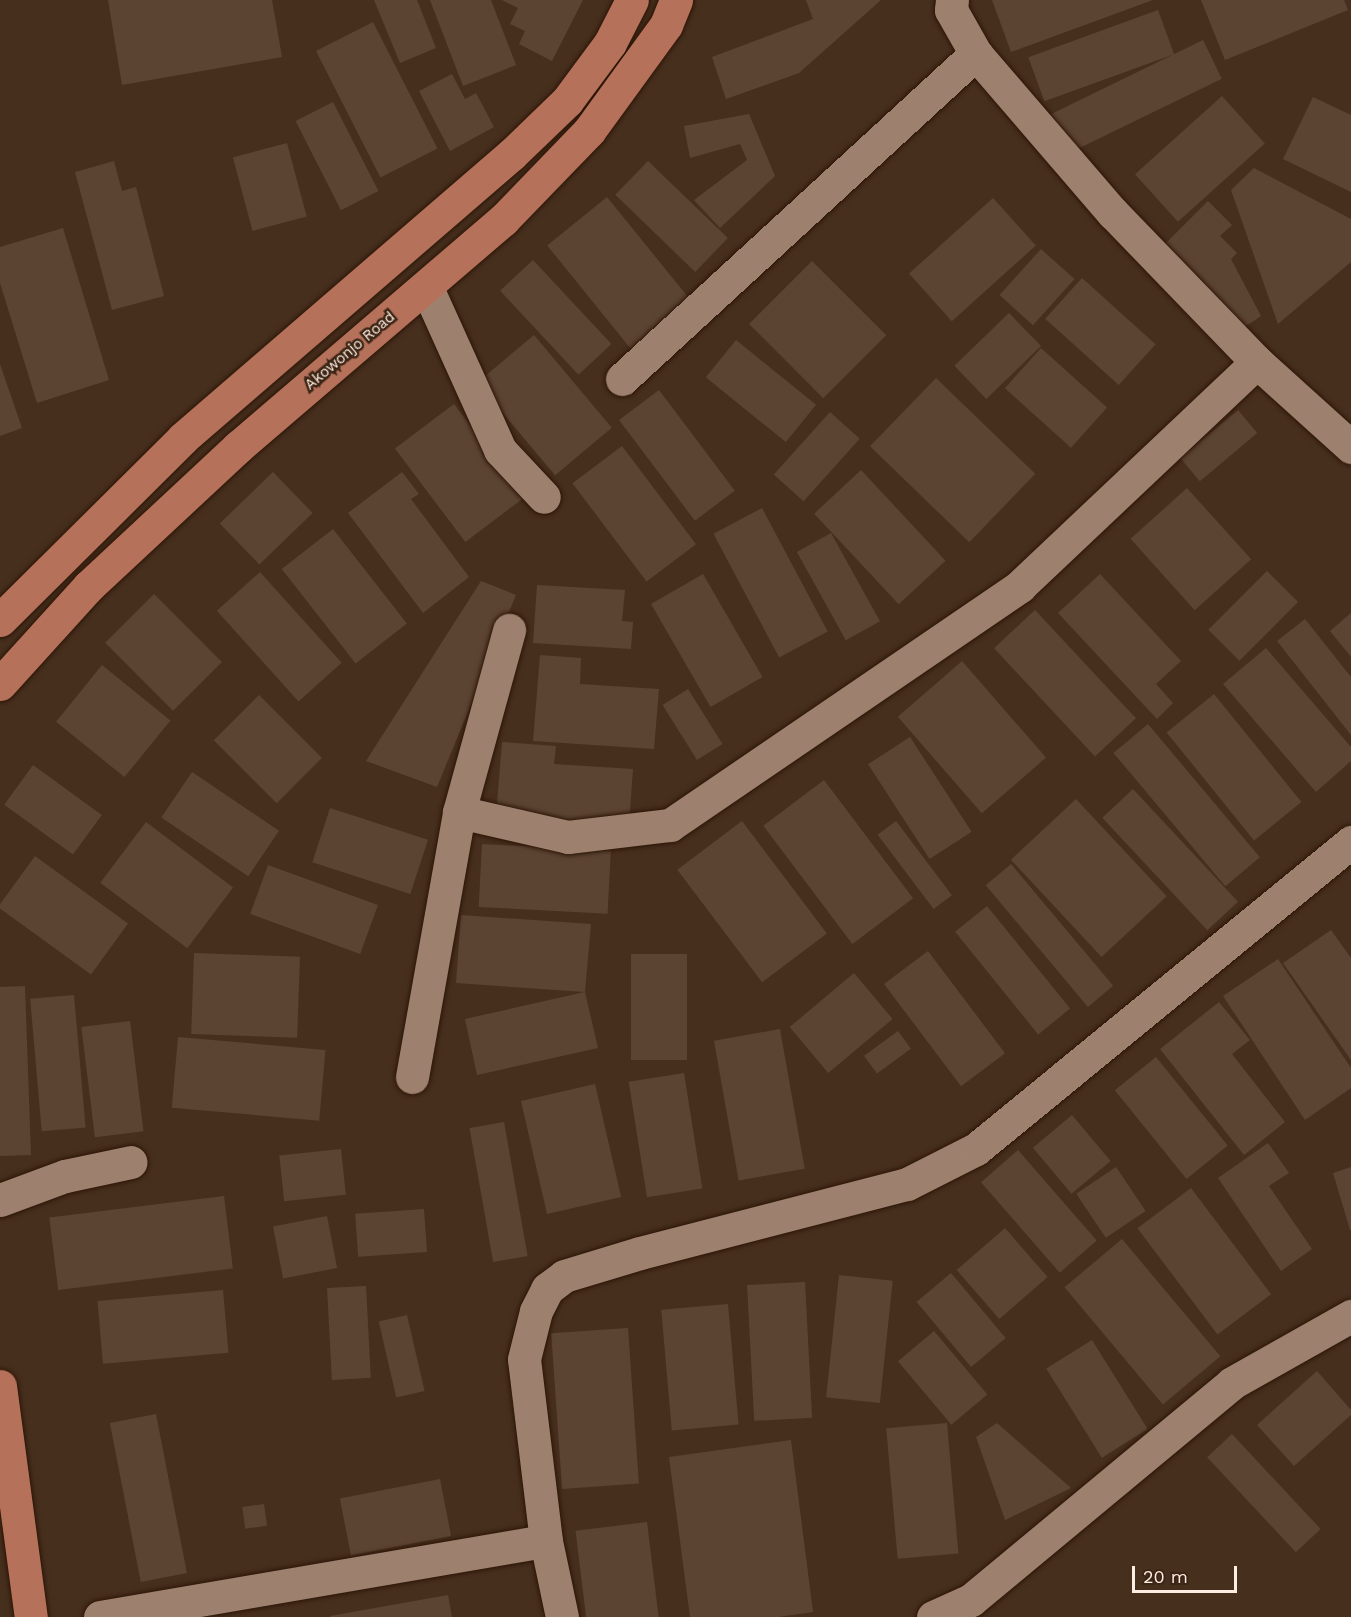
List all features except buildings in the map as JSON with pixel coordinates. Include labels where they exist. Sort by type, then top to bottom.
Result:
[{"type":"main road","points":[[0,620],[183,438],[512,155],[567,101],[610,43],[632,0]]},
{"type":"main road","name":"Akowonjo Road","points":[[0,683],[89,586],[238,447],[374,328],[427,288],[503,220],[589,131],[666,25],[676,0]]},
{"type":"main road","points":[[0,1386],[31,1617]]},
{"type":"street","points":[[952,0],[951,10],[976,54],[1113,213],[1257,362],[1351,447]]},
{"type":"street","points":[[622,379],[976,54]]},
{"type":"street","points":[[427,288],[500,450],[544,496]]},
{"type":"street","points":[[459,812],[567,837],[670,825],[1020,586],[1257,362]]},
{"type":"street","points":[[412,1077],[459,812],[509,630]]},
{"type":"street","points":[[562,1617],[546,1541],[524,1359],[536,1311],[547,1289],[564,1275],[629,1256],[907,1184],[976,1149],[1351,842]]},
{"type":"street","points":[[0,1200],[64,1176],[131,1162]]},
{"type":"street","points":[[933,1617],[971,1600],[1232,1383],[1351,1316]]},
{"type":"street","points":[[100,1617],[546,1541]]}]
